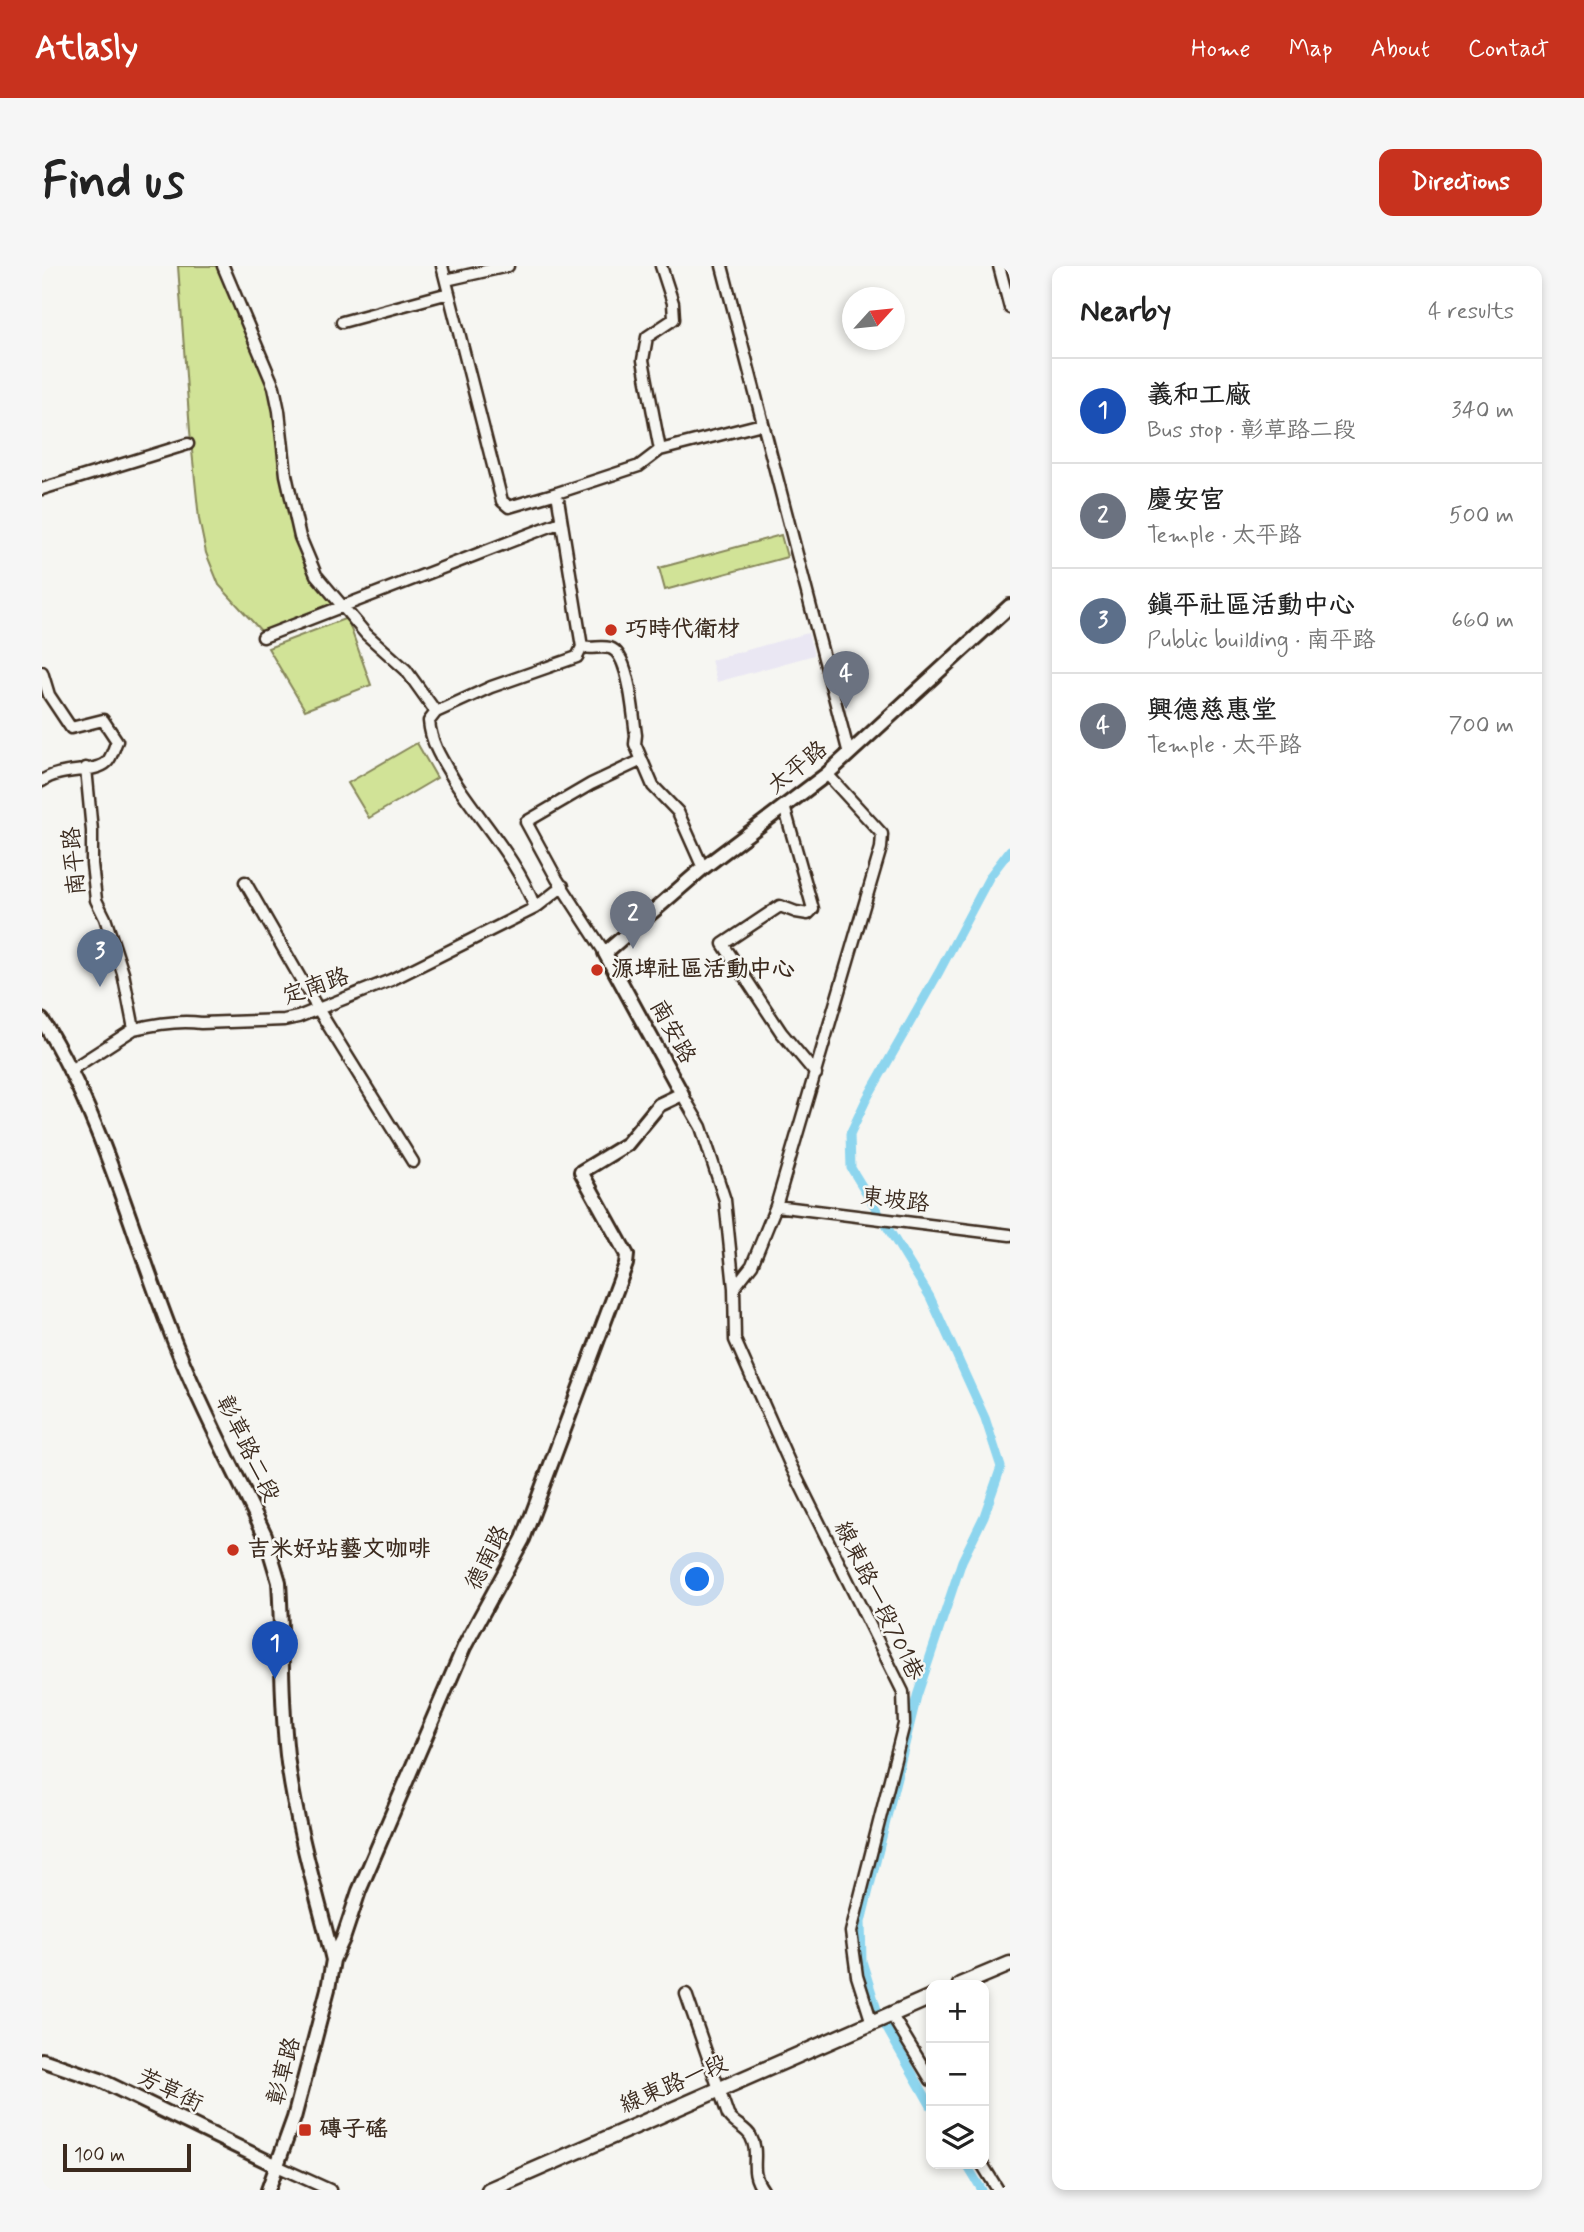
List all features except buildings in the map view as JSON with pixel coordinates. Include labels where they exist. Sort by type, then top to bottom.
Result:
[{"type":"main road","points":[[972,1980],[1010,1964]]},
{"type":"main road","name":"線東路一段","points":[[489,2190],[926,1999]]},
{"type":"street","points":[[223,266],[274,387],[286,475],[299,537],[316,575],[366,634],[406,670],[436,712]]},
{"type":"street","points":[[442,266],[502,501],[509,507],[639,466],[660,450],[762,424]]},
{"type":"street","points":[[446,280],[508,266]]},
{"type":"street","points":[[660,450],[643,360],[647,337],[674,318],[673,303],[661,266]]},
{"type":"street","points":[[722,266],[849,754]]},
{"type":"street","points":[[999,266],[1010,308]]},
{"type":"street","points":[[342,322],[449,293]]},
{"type":"street","points":[[42,489],[188,444]]},
{"type":"street","points":[[535,908],[527,885],[462,792],[434,746],[429,721],[436,712],[491,687],[577,657],[582,646],[557,493]]},
{"type":"street","points":[[263,637],[561,522]]},
{"type":"street","name":"太平路","points":[[605,953],[703,868],[827,774],[1010,606]]},
{"type":"street","points":[[582,646],[592,649],[609,648],[621,656],[628,684],[635,744],[653,786],[678,812],[703,868]]},
{"type":"street","points":[[42,671],[50,695],[71,728],[103,720],[117,741],[108,761],[98,768],[49,776],[42,781]]},
{"type":"street","points":[[605,953],[526,822],[642,760]]},
{"type":"street","name":"南平路","points":[[86,768],[96,900],[105,918],[123,973],[134,1028]]},
{"type":"street","points":[[734,1288],[752,1265],[776,1206],[881,848],[882,834],[827,774]]},
{"type":"street","points":[[784,806],[813,909],[808,914],[780,906],[723,944],[781,1032],[816,1073]]},
{"type":"street","points":[[245,882],[318,1009],[413,1162]]},
{"type":"street","name":"定南路","points":[[69,1070],[134,1028],[190,1021],[201,1023],[284,1020],[318,1009],[391,980],[535,908],[563,886]]},
{"type":"street","name":"南安路","points":[[605,953],[681,1094]]},
{"type":"street","name":"彰草路二段","points":[[42,1020],[69,1070],[128,1210],[176,1344],[265,1535],[274,1562],[279,1582],[284,1728],[289,1773],[333,1960]]},
{"type":"street","name":"德南路","points":[[333,1960],[359,1891],[464,1647],[523,1539],[626,1264],[627,1255],[581,1172],[627,1144],[659,1105],[681,1094]]},
{"type":"street","name":"線東路一段701巷","points":[[681,1094],[701,1127],[725,1200],[734,1288],[735,1340],[790,1464],[903,1692],[904,1724],[851,1932],[857,1976],[874,2022]]},
{"type":"street","name":"東坡路","points":[[776,1206],[1010,1234]]},
{"type":"street","name":"彰草路","points":[[268,2190],[294,2118],[333,1960]]},
{"type":"street","points":[[686,1994],[728,2115],[733,2122],[746,2130],[753,2140],[754,2176],[763,2190]]},
{"type":"street","points":[[891,2014],[926,2072]]},
{"type":"street","name":"芳草街","points":[[42,2060],[100,2080],[277,2166]]},
{"type":"street","points":[[277,2166],[330,2190]]},
{"type":"street","points":[[985,2169],[998,2190]]},
{"type":"shaded area","points":[[808,633],[814,655],[717,682],[711,660]]},
{"type":"green space","points":[[178,266],[225,266],[272,370],[283,414],[290,484],[311,563],[341,606],[262,632],[219,585],[206,553],[199,519]]},
{"type":"green space","points":[[781,535],[787,557],[665,590],[659,568]]},
{"type":"green space","points":[[347,618],[371,685],[305,710],[268,648]]},
{"type":"green space","points":[[417,743],[437,778],[369,818],[348,783]]},
{"type":"waterway","points":[[926,2097],[878,2013],[862,1961],[861,1922],[917,1696],[962,1561],[984,1516],[1001,1467],[985,1418],[930,1297],[851,1168],[850,1134],[866,1100],[990,876],[1010,850]]},
{"type":"waterway","points":[[450,1665],[455,1652]]},
{"type":"waterway","points":[[969,2169],[982,2190]]},
{"type":"place","name":"巧時代衛材","points":[[611,630]]},
{"type":"place","name":"興德慈惠堂","points":[[846,709]]},
{"type":"place","name":"慶安宮","points":[[633,949]]},
{"type":"place","name":"源埤社區活動中心","points":[[597,970]]},
{"type":"place","name":"鎮平社區活動中心","points":[[100,987]]},
{"type":"place","name":"吉米好站藝文咖啡","points":[[233,1550]]},
{"type":"place","name":"義和工廠","points":[[275,1679]]},
{"type":"place","name":"磚子磘","points":[[305,2130]]}]
